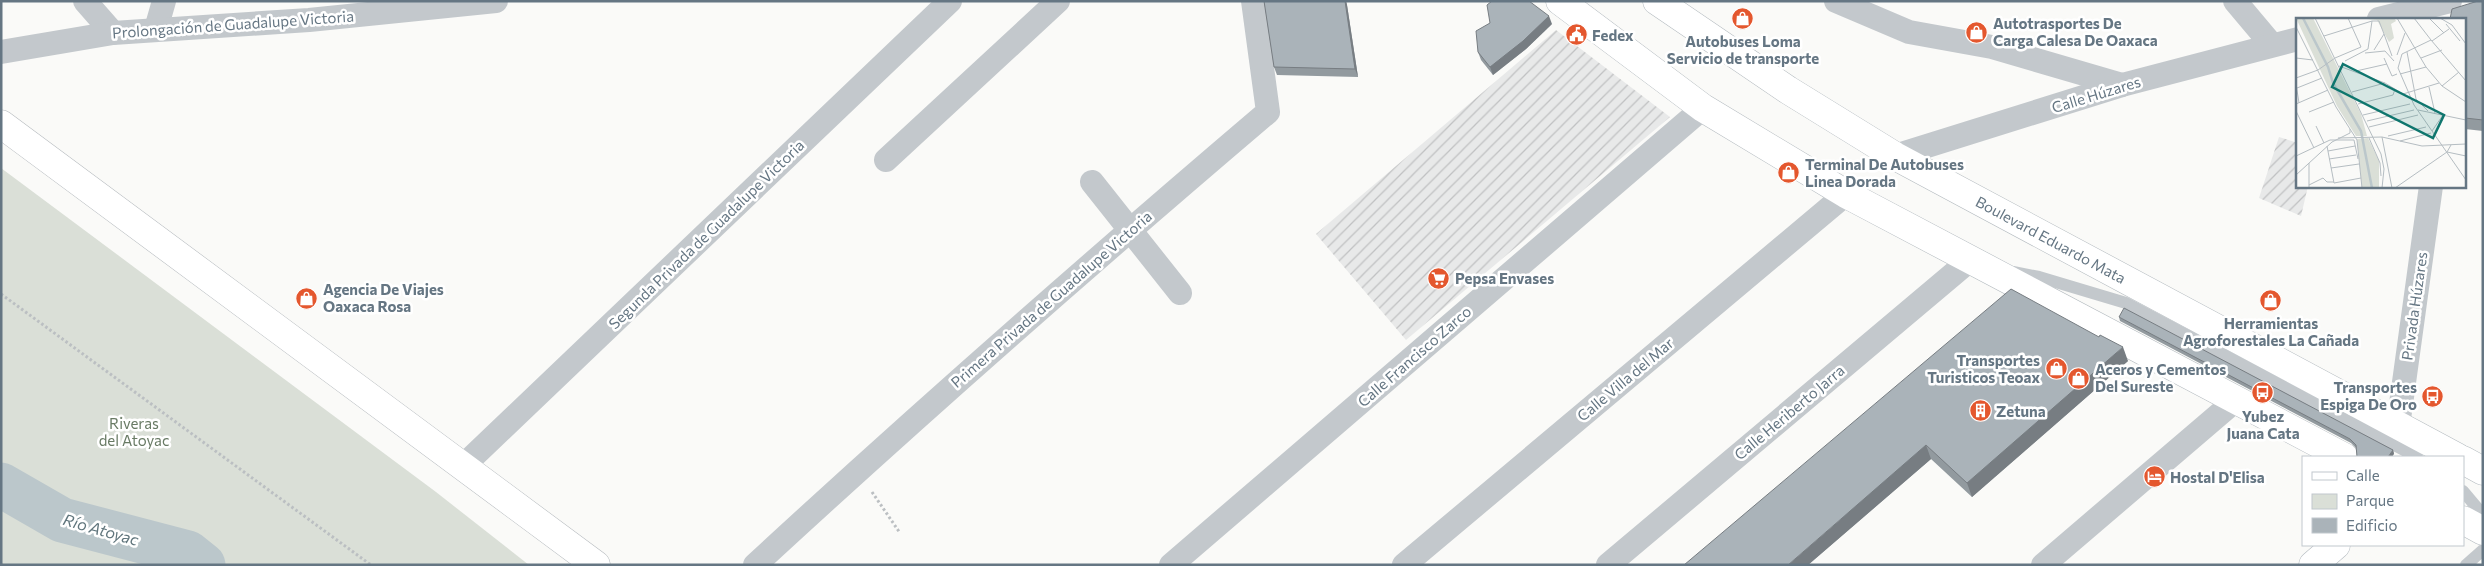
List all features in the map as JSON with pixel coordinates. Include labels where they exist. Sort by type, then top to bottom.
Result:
[{"type":"main road","points":[[1560,1],[1703,108],[1846,194],[2342,456]]},
{"type":"main road","name":"Boulevard Eduardo Mata","points":[[1657,1],[1788,90],[1895,156],[2455,456]]},
{"type":"main road","points":[[1,124],[596,565]]},
{"type":"main road","points":[[2464,461],[2483,471]]},
{"type":"main road","points":[[2464,521],[2483,531]]},
{"type":"main road","points":[[2313,565],[2335,546]]},
{"type":"street","points":[[85,1],[113,33]]},
{"type":"street","points":[[156,29],[164,1]]},
{"type":"street","points":[[309,20],[332,1]]},
{"type":"street","name":"Prolongación de Guadalupe Victoria","points":[[1,52],[113,33],[309,20],[496,1]]},
{"type":"street","name":"Segunda Privada de Guadalupe Victoria","points":[[462,467],[950,1]]},
{"type":"street","points":[[886,160],[1058,1]]},
{"type":"street","name":"Primera Privada de Guadalupe Victoria","points":[[755,565],[858,470],[1129,230],[1268,112],[1253,1]]},
{"type":"street","points":[[1836,1],[1909,32],[1992,47],[2122,85]]},
{"type":"street","points":[[2235,1],[2272,46]]},
{"type":"street","points":[[2386,18],[2444,8]]},
{"type":"street","name":"Calle Húzares","points":[[1895,156],[2122,85],[2296,40]]},
{"type":"street","name":"Calle Francisco Zarco","points":[[1171,565],[1703,108]]},
{"type":"street","points":[[1092,182],[1180,293]]},
{"type":"street","name":"Privada Húzares","points":[[2398,426],[2431,188]]},
{"type":"street","name":"Calle Villa del Mar","points":[[1404,565],[1846,194]]},
{"type":"street","name":"Calle Heriberto Jarra","points":[[1608,565],[1976,263]]},
{"type":"street","points":[[2043,565],[2236,400]]},
{"type":"lane","points":[[1976,263],[2040,277],[2126,303],[2415,456]]},
{"type":"lane","points":[[2464,492],[2483,515]]},
{"type":"lane","points":[[2466,565],[2483,550]]},
{"type":"path","points":[[1,294],[372,565]]},
{"type":"path","points":[[858,470],[900,533]]},
{"type":"shaded area","points":[[1556,30],[1670,117],[1406,340],[1316,234]]},
{"type":"shaded area","points":[[2279,137],[2296,142],[2296,188],[2308,188],[2301,216],[2259,198]]},
{"type":"green space","name":"Riveras del Atoyac","points":[[1,168],[436,492],[529,565],[1,565]]},
{"type":"building","points":[[1264,1],[1345,1],[1355,69],[1274,67]]},
{"type":"building","points":[[1492,1],[1529,1],[1549,16],[1523,41],[1490,67],[1478,52],[1476,31],[1490,23],[1487,5]]},
{"type":"building","points":[[2483,1],[2483,120],[2466,118],[2466,18],[2450,18],[2452,9]]},
{"type":"building","name":"Zetuna","points":[[2011,289],[2099,337],[2100,335],[2123,347],[1967,483],[1926,445],[1788,565],[1684,565]]},
{"type":"building","points":[[2124,308],[2393,450],[2389,456],[2357,456],[2356,445],[2350,439],[2119,317]]},
{"type":"waterway","name":"Río Atoyac","points":[[1,485],[62,520],[188,553],[203,565]]},
{"type":"place","name":"Autobuses Loma Servicio de transporte","points":[[1743,18]]},
{"type":"place","name":"Autotrasportes De Carga Calesa De Oaxaca","points":[[1977,32]]},
{"type":"place","name":"Fedex","points":[[1576,35]]},
{"type":"place","name":"Terminal De Autobuses Linea Dorada","points":[[1789,173]]},
{"type":"place","name":"Pepsa Envases","points":[[1439,278]]},
{"type":"place","name":"Agencia De Viajes Oaxaca Rosa","points":[[307,298]]},
{"type":"place","name":"Herramientas Agroforestales La Cañada","points":[[2271,300]]},
{"type":"place","name":"Transportes Turisticos Teoax","points":[[2056,369]]},
{"type":"place","name":"Aceros y Cementos Del Sureste","points":[[2079,378]]},
{"type":"place","name":"Yubez Juana Cata","points":[[2263,393]]},
{"type":"place","name":"Transportes Espiga De Oro","points":[[2433,396]]},
{"type":"place","name":"Zetuna","points":[[1980,411]]},
{"type":"place","name":"Hostal D'Elisa","points":[[2154,477]]}]
